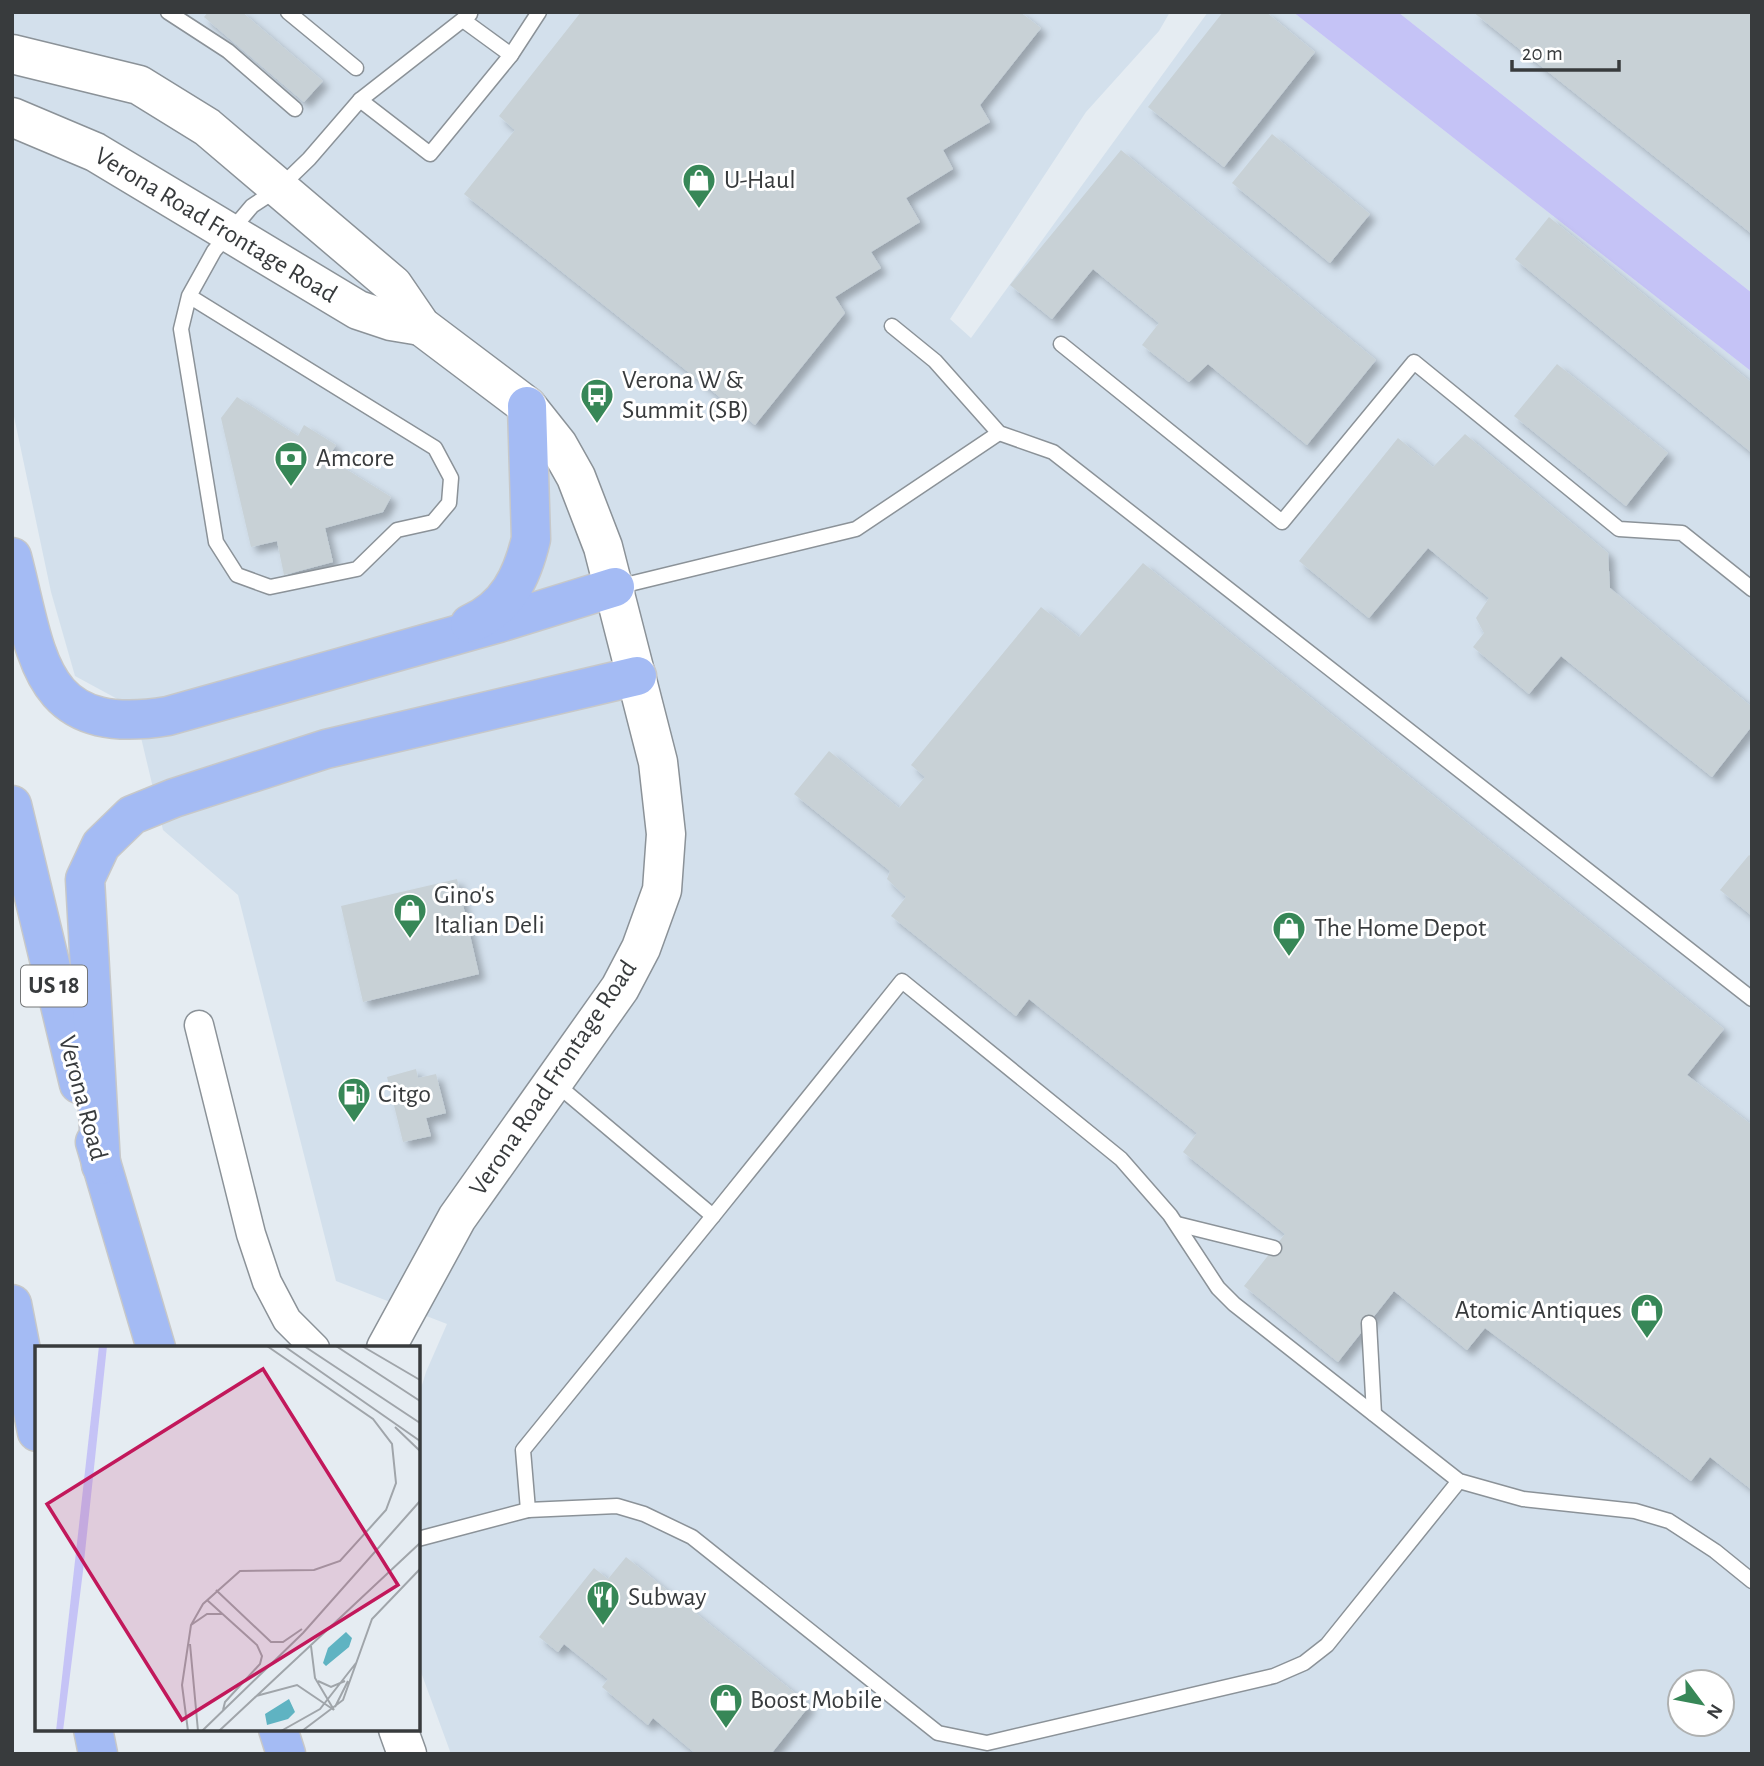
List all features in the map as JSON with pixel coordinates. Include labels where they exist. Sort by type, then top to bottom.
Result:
[{"type":"highway","points":[[433,641],[491,615],[514,586],[527,554],[531,517],[527,406]]},
{"type":"highway","points":[[12,557],[35,645],[50,683],[60,696],[74,706],[110,719],[129,721],[168,716],[615,587]]},
{"type":"highway","points":[[101,1165],[85,878],[101,845],[132,815],[174,798],[326,749],[637,676]]},
{"type":"highway","name":"Verona Road","points":[[12,805],[65,1032],[101,1165],[155,1346]]},
{"type":"highway","points":[[12,1304],[35,1422]]},
{"type":"highway","points":[[93,1731],[98,1754]]},
{"type":"highway","points":[[279,1731],[286,1754]]},
{"type":"street","name":"Verona Road Frontage Road","points":[[12,54],[139,85],[207,127],[393,285],[421,326],[527,406],[558,445],[576,477],[615,587],[658,762],[666,834],[662,890],[641,948],[620,988],[457,1218],[425,1271],[387,1346]]},
{"type":"street","name":"Verona Road Frontage Road","points":[[12,117],[95,152],[230,230],[358,310],[391,321],[421,326]]},
{"type":"street","points":[[199,1025],[251,1234],[267,1282],[287,1320],[313,1346]]},
{"type":"street","points":[[399,1731],[407,1754]]},
{"type":"lane","points":[[168,12],[228,51],[295,109]]},
{"type":"lane","points":[[288,12],[356,68]]},
{"type":"lane","points":[[360,100],[430,154],[511,55],[539,12]]},
{"type":"lane","points":[[189,296],[435,448],[452,478],[449,503],[433,522],[397,530],[356,569],[270,587],[237,575],[216,542],[181,329],[189,296],[214,251],[230,230],[252,206],[278,189],[309,159],[360,100],[467,17],[511,55]]},
{"type":"lane","points":[[892,326],[935,361],[999,433],[1054,452],[1752,999]]},
{"type":"lane","points":[[1061,344],[1283,522],[1414,362],[1619,529],[1682,533],[1752,589]]},
{"type":"lane","points":[[615,587],[856,529],[999,433]]},
{"type":"lane","points":[[528,1510],[523,1450],[902,981],[1121,1159],[1177,1224],[1218,1288],[1459,1482],[1523,1499],[1635,1511],[1669,1521],[1715,1551],[1752,1581]]},
{"type":"lane","points":[[554,1082],[713,1216]]},
{"type":"lane","points":[[1177,1224],[1274,1248]]},
{"type":"lane","points":[[1369,1323],[1374,1414]]},
{"type":"lane","points":[[420,1538],[528,1510],[617,1506],[664,1522],[692,1537],[938,1733],[987,1744],[1275,1676],[1304,1663],[1327,1645],[1459,1482]]},
{"type":"shaded area","points":[[12,12],[1170,12],[1159,31],[1086,112],[950,319],[971,338],[1208,12],[1293,12],[1752,372],[1752,1754],[451,1754],[420,1669],[420,1392],[447,1324],[336,1281],[238,895],[163,830],[134,708],[75,676],[51,592],[12,407]]},
{"type":"shaded area","points":[[1293,12],[1398,12],[1752,293],[1752,372]]},
{"type":"shaded area","points":[[1398,12],[1752,12],[1752,293]]},
{"type":"building","points":[[208,12],[242,12],[323,81],[304,102],[204,17]]},
{"type":"building","name":"U-Haul","points":[[581,12],[1020,12],[1041,28],[980,105],[990,122],[943,150],[953,169],[906,198],[920,222],[871,252],[881,268],[835,297],[845,313],[755,425],[464,194],[515,130],[499,116]]},
{"type":"building","points":[[1223,12],[1266,12],[1315,52],[1224,167],[1148,107]]},
{"type":"building","points":[[1473,12],[1752,12],[1752,234]]},
{"type":"building","points":[[1272,134],[1370,214],[1330,263],[1232,183]]},
{"type":"building","points":[[1121,150],[1376,360],[1307,445],[1208,364],[1189,382],[1142,345],[1159,323],[1093,269],[1052,319],[1010,285]]},
{"type":"building","points":[[1549,217],[1752,383],[1752,453],[1515,259]]},
{"type":"building","points":[[1557,364],[1668,453],[1626,506],[1514,416]]},
{"type":"building","points":[[237,397],[298,436],[304,425],[336,445],[328,458],[391,497],[383,512],[325,528],[333,562],[284,575],[277,541],[251,547],[221,418]]},
{"type":"building","points":[[1465,434],[1608,553],[1610,588],[1752,707],[1752,726],[1712,777],[1561,656],[1529,694],[1473,647],[1484,633],[1476,618],[1489,598],[1428,548],[1369,618],[1299,561],[1398,438],[1433,467]]},
{"type":"building","name":"The Home Depot","points":[[1143,563],[1724,1029],[1687,1075],[1752,1125],[1752,1490],[1710,1457],[1691,1481],[1485,1328],[1467,1350],[1394,1291],[1338,1362],[1244,1286],[1285,1234],[1183,1152],[1197,1133],[1029,999],[1016,1016],[891,916],[906,897],[887,879],[890,871],[794,794],[829,751],[899,808],[925,777],[911,765],[1041,607],[1079,637]]},
{"type":"building","points":[[1749,855],[1752,857],[1752,916],[1720,890]]},
{"type":"building","name":"Gino's Italian Deli","points":[[457,879],[479,974],[363,1002],[341,906]]},
{"type":"building","points":[[416,1069],[418,1078],[436,1074],[446,1113],[426,1118],[431,1136],[403,1142],[387,1077]]},
{"type":"building","points":[[626,1557],[810,1705],[771,1754],[696,1754],[653,1718],[648,1725],[602,1687],[608,1679],[564,1644],[558,1652],[539,1637],[594,1568],[608,1579]]},
{"type":"place","name":"U-Haul","points":[[699,210]]},
{"type":"place","name":"Verona W & Summit (SB)","points":[[597,425]]},
{"type":"place","name":"Amcore","points":[[291,488]]},
{"type":"place","name":"Gino's Italian Deli","points":[[410,940]]},
{"type":"place","name":"The Home Depot","points":[[1289,958]]},
{"type":"place","name":"Citgo","points":[[354,1124]]},
{"type":"place","name":"Atomic Antiques","points":[[1647,1340]]},
{"type":"place","name":"Subway","points":[[603,1627]]},
{"type":"place","name":"Boost Mobile","points":[[726,1730]]}]
